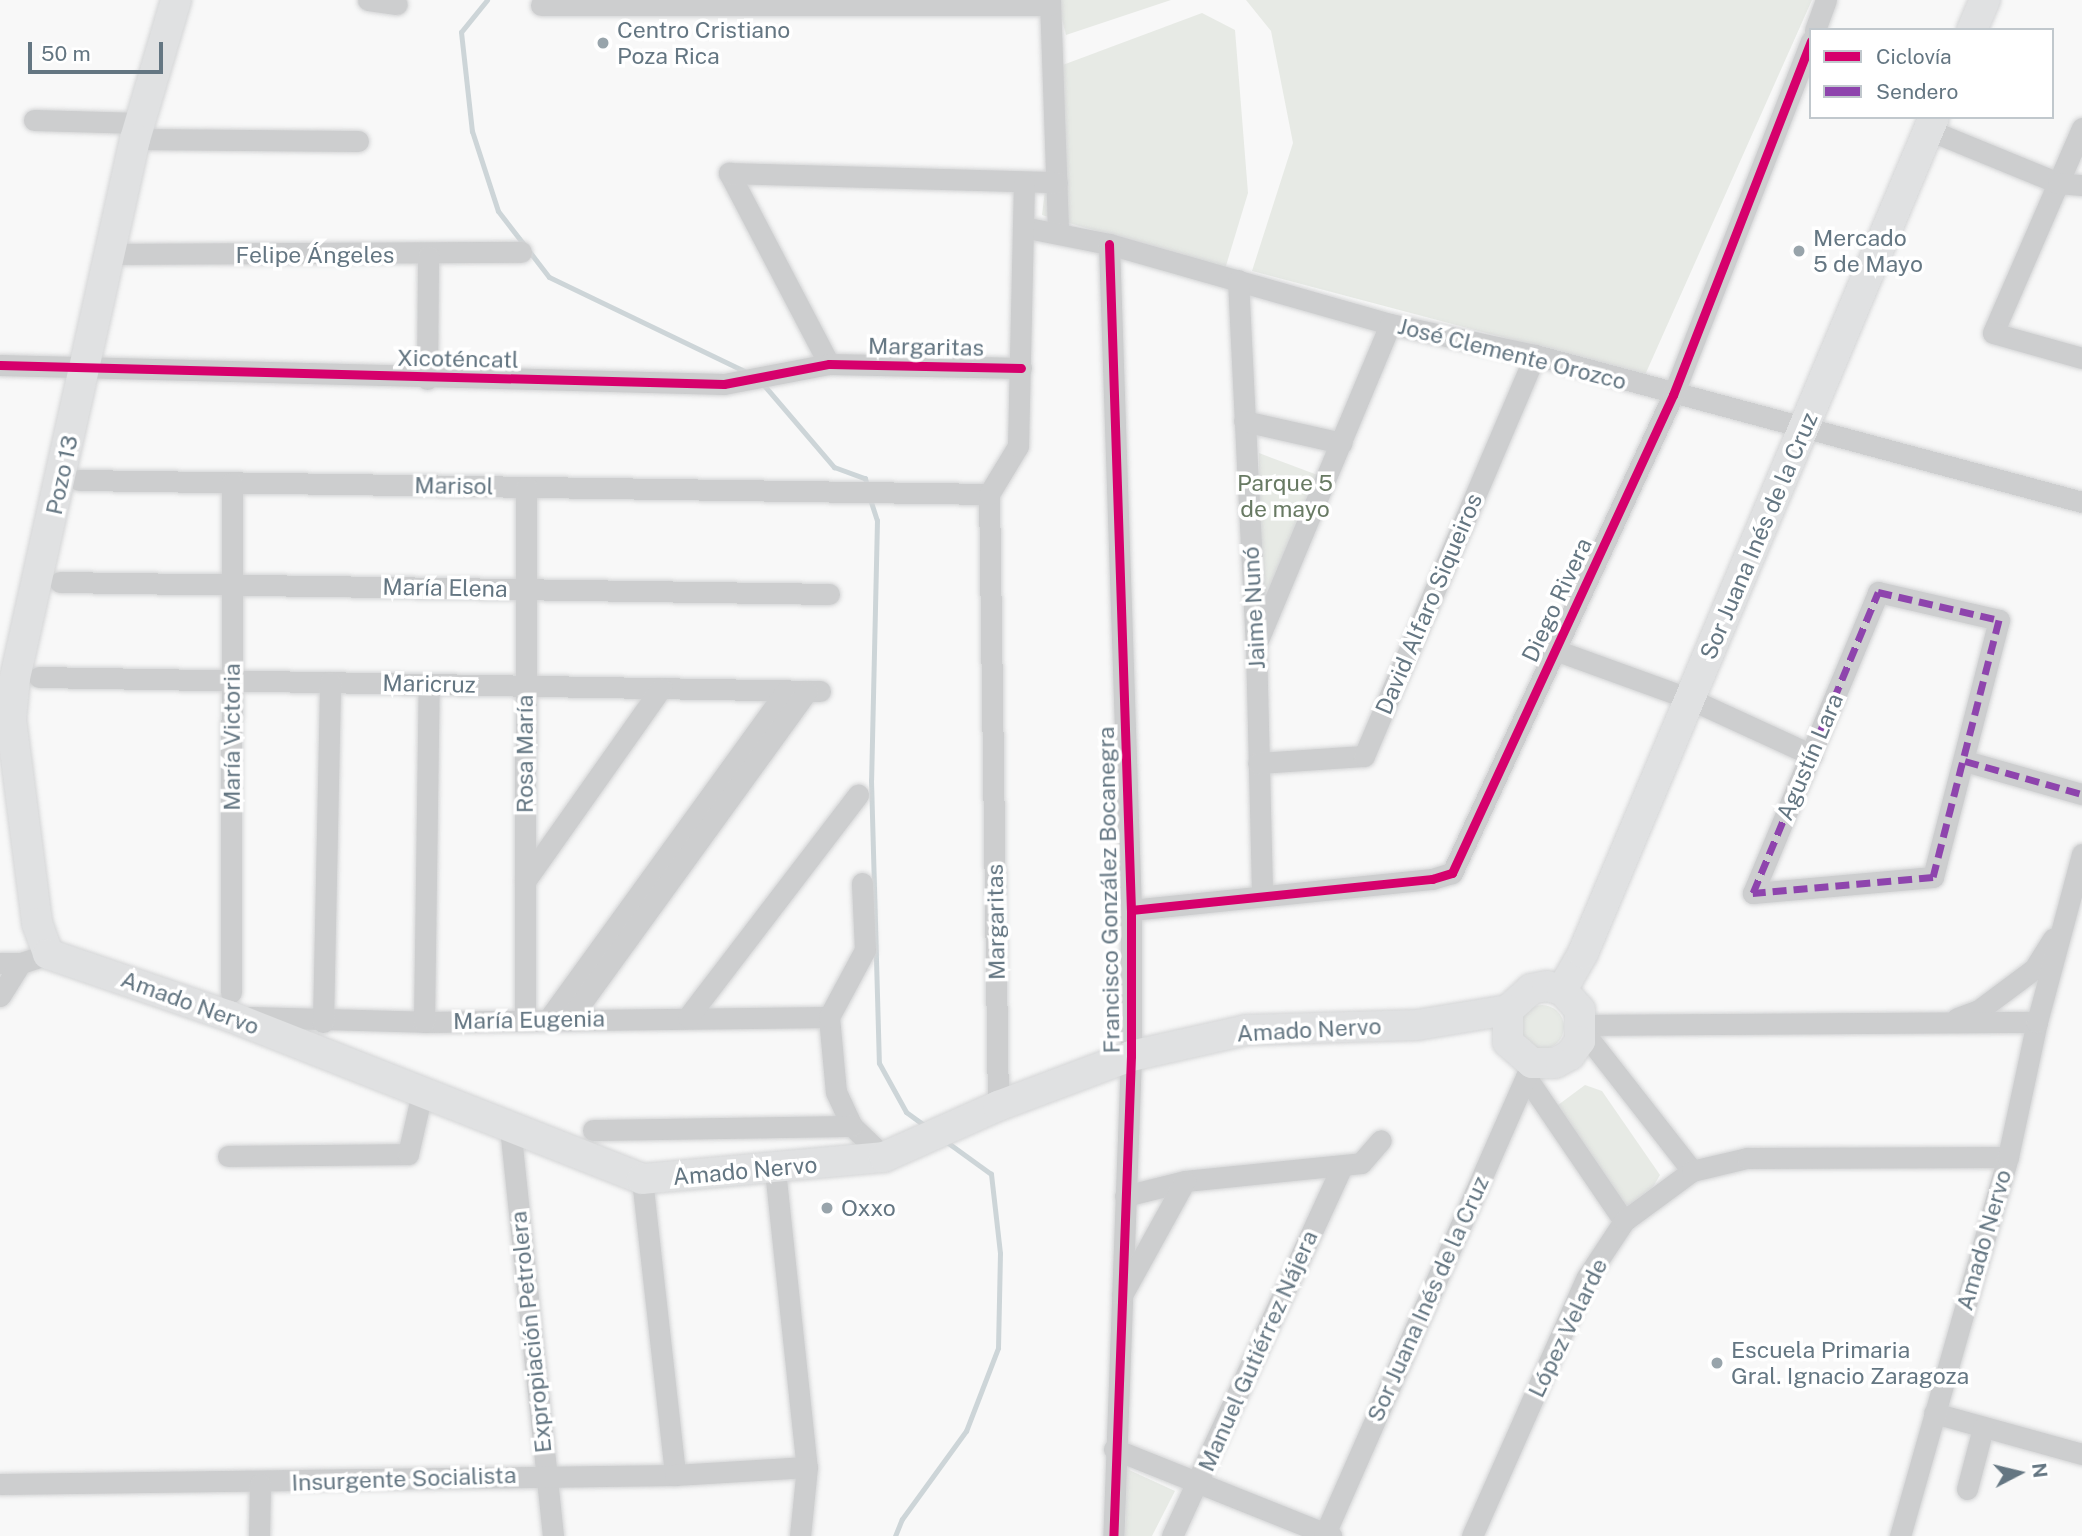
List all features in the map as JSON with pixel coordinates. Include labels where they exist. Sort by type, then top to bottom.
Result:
[{"type":"main road","name":"Pozo 13","points":[[35,958],[37,923],[11,719],[15,678],[137,131],[176,0]]},
{"type":"main road","name":"Sor Juana Inés de la Cruz","points":[[1562,990],[1583,953],[1931,123]]},
{"type":"main road","name":"Amado Nervo","points":[[35,958],[230,1004],[422,1093],[642,1179],[775,1170],[884,1157],[999,1106],[1131,1056],[1246,1030],[1417,1025],[1508,1010],[1531,989],[1562,990]]},
{"type":"main road","points":[[1508,1010],[1508,1042],[1529,1070],[1555,1063],[1570,1055],[1582,1027],[1580,1010],[1562,990]]},
{"type":"street","points":[[368,0],[397,4]]},
{"type":"street","points":[[1816,28],[1826,0]]},
{"type":"street","points":[[541,5],[1050,3],[1058,231]]},
{"type":"street","name":"Diego Rivera","points":[[1131,910],[1262,894],[1432,879],[1452,873],[1673,395],[1809,46]]},
{"type":"street","points":[[34,120],[137,131],[358,141]]},
{"type":"street","points":[[1931,123],[2058,183],[2082,185]]},
{"type":"street","points":[[2082,128],[1993,333],[2082,358]]},
{"type":"street","points":[[830,364],[729,173],[1024,184],[1057,182]]},
{"type":"street","points":[[989,494],[1018,446],[1024,184]]},
{"type":"street","name":"José Clemente Orozco","points":[[1023,227],[1058,231],[1109,244],[1390,324],[1535,355],[1673,395],[2082,502]]},
{"type":"street","name":"Francisco González Bocanegra","points":[[1109,244],[1131,910],[1131,1056],[1119,1301],[1113,1536]]},
{"type":"street","name":"Felipe Ángeles","points":[[108,254],[428,256],[521,252]]},
{"type":"street","points":[[427,379],[428,256]]},
{"type":"street","name":"Jaime Nunó","points":[[1238,280],[1256,645],[1262,894]]},
{"type":"street","points":[[1256,645],[1390,324]]},
{"type":"street","name":"David Alfaro Siqueiros","points":[[1258,763],[1364,756],[1535,355]]},
{"type":"street","name":"Margaritas","points":[[830,364],[1021,368]]},
{"type":"street","name":"Xicoténcatl","points":[[0,365],[427,379],[702,380],[724,384],[830,364]]},
{"type":"street","points":[[1244,421],[1342,443]]},
{"type":"street","name":"Marisol","points":[[79,480],[989,494]]},
{"type":"street","name":"María Victoria","points":[[230,1004],[232,482]]},
{"type":"street","name":"Rosa María","points":[[525,1021],[526,488]]},
{"type":"street","name":"Margaritas","points":[[989,494],[999,1106]]},
{"type":"street","name":"María Elena","points":[[60,582],[830,594]]},
{"type":"street","name":"Agustín Lara","points":[[1878,592],[1998,620],[1965,761],[1933,877],[1753,893],[1812,755],[1878,592]]},
{"type":"street","points":[[1555,650],[1690,699],[1812,755]]},
{"type":"street","name":"Maricruz","points":[[39,677],[804,691],[558,1020]]},
{"type":"street","points":[[323,1022],[330,682]]},
{"type":"street","points":[[424,1023],[429,684]]},
{"type":"street","points":[[526,881],[661,688]]},
{"type":"street","points":[[1965,761],[2082,794]]},
{"type":"street","points":[[688,1017],[858,795]]},
{"type":"street","name":"Amado Nervo","points":[[1900,1536],[2008,1157],[2037,1022],[2082,854]]},
{"type":"street","points":[[862,883],[865,950],[829,1017],[836,1092],[852,1126],[884,1157]]},
{"type":"street","points":[[1944,1023],[1979,1010],[2034,969],[2065,918]]},
{"type":"street","points":[[0,996],[35,958]]},
{"type":"street","name":"Amado Nervo","points":[[0,963],[35,958]]},
{"type":"street","name":"María Eugenia","points":[[230,1004],[323,1022],[829,1017]]},
{"type":"street","points":[[1582,1027],[2037,1022]]},
{"type":"street","points":[[1582,1027],[1692,1171]]},
{"type":"street","points":[[1529,1070],[1624,1221]]},
{"type":"street","name":"Sor Juana Inés de la Cruz","points":[[1327,1535],[1529,1070]]},
{"type":"street","points":[[228,1156],[408,1154],[422,1093]]},
{"type":"street","points":[[593,1130],[852,1126]]},
{"type":"street","name":"Expropiación Petrolera","points":[[510,1127],[553,1536]]},
{"type":"street","points":[[1125,1195],[1185,1181],[1361,1163],[1381,1140]]},
{"type":"street","name":"López Velarde","points":[[1472,1536],[1587,1278],[1624,1221],[1692,1171],[1747,1158],[2008,1157]]},
{"type":"street","name":"Manuel Gutiérrez Nájera","points":[[1172,1536],[1342,1166]]},
{"type":"street","points":[[775,1170],[807,1467],[800,1536]]},
{"type":"street","points":[[642,1179],[675,1475]]},
{"type":"street","name":"Francisco González Bocanegra","points":[[1119,1301],[1185,1181]]},
{"type":"street","points":[[1934,1413],[2082,1454]]},
{"type":"street","points":[[1967,1489],[1983,1428]]},
{"type":"street","points":[[1114,1449],[1199,1480],[1327,1535]]},
{"type":"street","name":"Insurgente Socialista","points":[[0,1484],[260,1484],[546,1474],[675,1475],[807,1467]]},
{"type":"street","points":[[259,1536],[260,1484]]},
{"type":"green space","points":[[1057,0],[1171,0],[1066,35]]},
{"type":"green space","points":[[1246,0],[1812,0],[1645,375],[1252,271],[1293,143],[1271,31]]},
{"type":"green space","points":[[1202,13],[1235,30],[1248,193],[1225,269],[1042,215],[1060,66]]},
{"type":"green space","name":"Parque 5 de mayo","points":[[1259,453],[1323,477],[1259,609]]},
{"type":"green space","points":[[1542,1005],[1558,1011],[1564,1027],[1558,1043],[1542,1049],[1526,1043],[1520,1027],[1526,1011]]},
{"type":"green space","points":[[1585,1085],[1602,1091],[1660,1175],[1653,1187],[1629,1205],[1618,1204],[1559,1118],[1558,1105]]},
{"type":"green space","points":[[1127,1469],[1175,1491],[1152,1536],[1125,1536]]},
{"type":"waterway","points":[[487,0],[461,32],[472,131],[498,211],[549,277],[746,372]]},
{"type":"waterway","points":[[762,383],[834,467],[865,478],[867,486]]},
{"type":"waterway","points":[[870,499],[877,520],[871,780],[879,1063],[906,1112],[928,1128]]},
{"type":"waterway","points":[[895,1536],[902,1519],[966,1431],[998,1348],[1000,1253],[991,1174],[944,1140]]},
{"type":"marked path","points":[[1878,592],[1999,620],[1933,877],[1753,893],[1878,592]]},
{"type":"marked path","points":[[1965,761],[2082,794]]},
{"type":"cycle path","points":[[1131,910],[1432,879],[1452,873],[1673,395],[1809,46]]},
{"type":"cycle path","points":[[1109,244],[1131,910],[1131,1056],[1113,1536]]},
{"type":"cycle path","points":[[0,365],[724,384],[829,364],[1021,368]]},
{"type":"place","name":"Centro Cristiano Poza Rica","points":[[603,43]]},
{"type":"place","name":"Mercado 5 de Mayo","points":[[1799,251]]},
{"type":"place","name":"Oxxo","points":[[827,1208]]},
{"type":"place","name":"Escuela Primaria Gral. Ignacio Zaragoza","points":[[1717,1363]]}]
